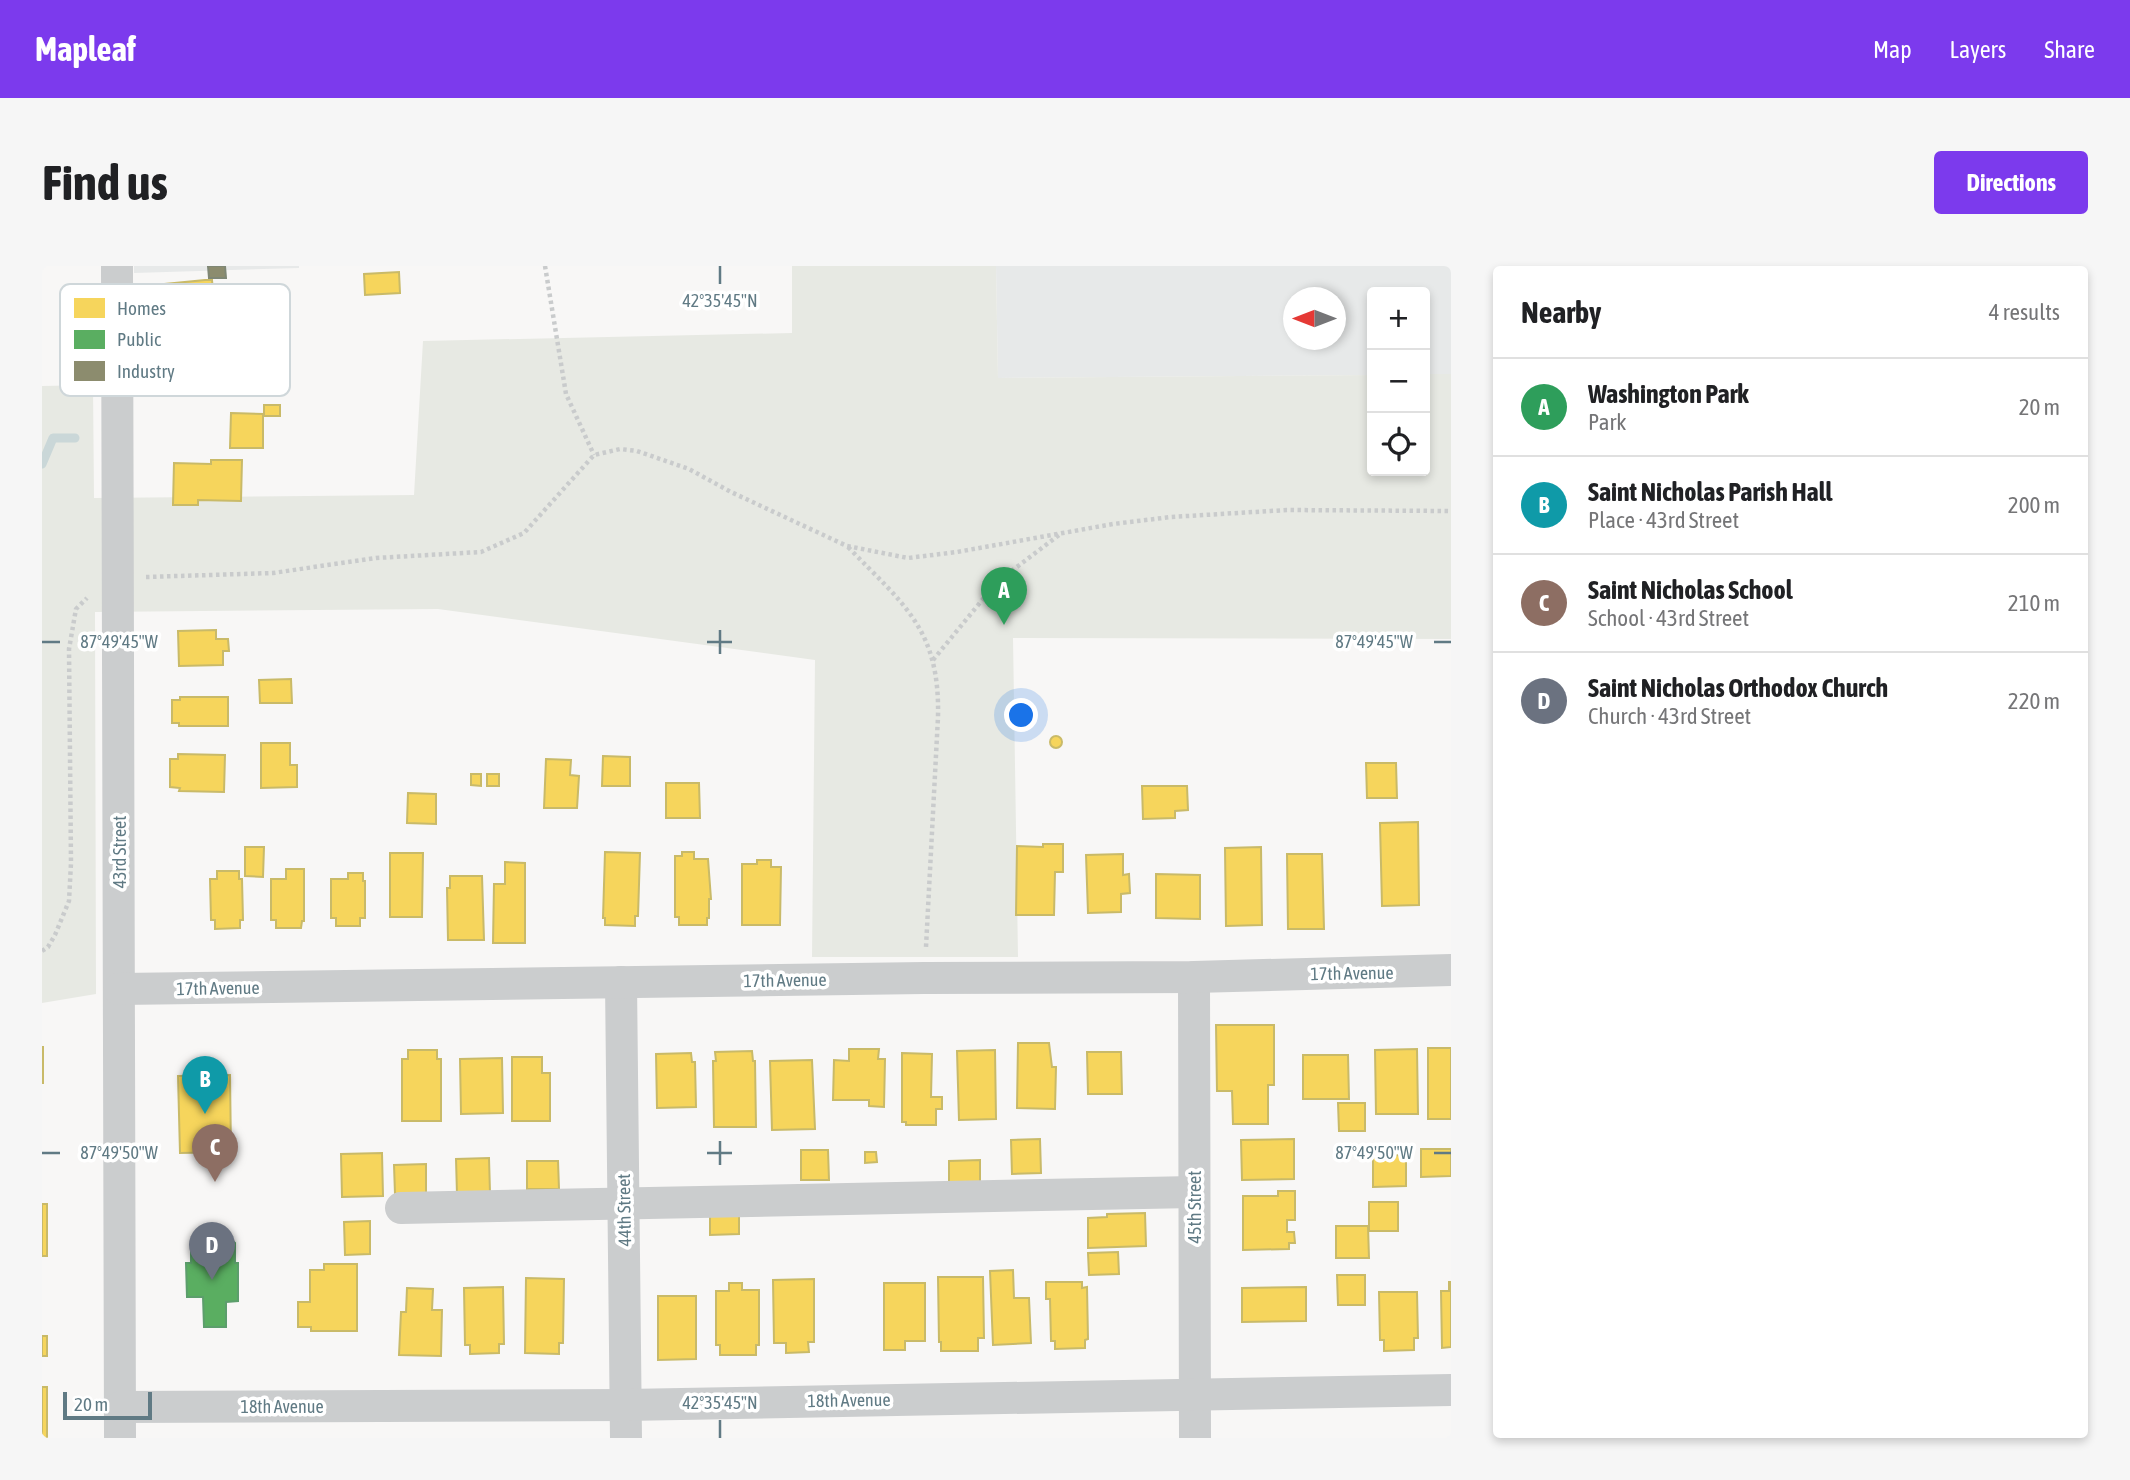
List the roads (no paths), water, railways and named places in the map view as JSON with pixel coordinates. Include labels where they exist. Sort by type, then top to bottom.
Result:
[{"type":"street","name":"43rd Street","points":[[117,266],[117,284]]},
{"type":"street","name":"43rd Street","points":[[118,396],[121,1423]]},
{"type":"street","name":"17th Avenue","points":[[119,989],[1194,977],[1451,971]]},
{"type":"street","name":"45th Street","points":[[1194,977],[1195,1438]]},
{"type":"street","name":"44th Street","points":[[621,982],[626,1438]]},
{"type":"street","points":[[401,1208],[1194,1192]]},
{"type":"street","name":"18th Avenue","points":[[121,1423],[626,1405],[1451,1390]]},
{"type":"waterway","points":[[42,464],[53,438],[75,438]]},
{"type":"place","name":"Washington Park","points":[[1004,625]]},
{"type":"place","name":"Saint Nicholas Parish Hall","points":[[205,1114]]},
{"type":"place","name":"Saint Nicholas School","points":[[215,1182]]},
{"type":"place","name":"Saint Nicholas Orthodox Church","points":[[212,1280]]}]
